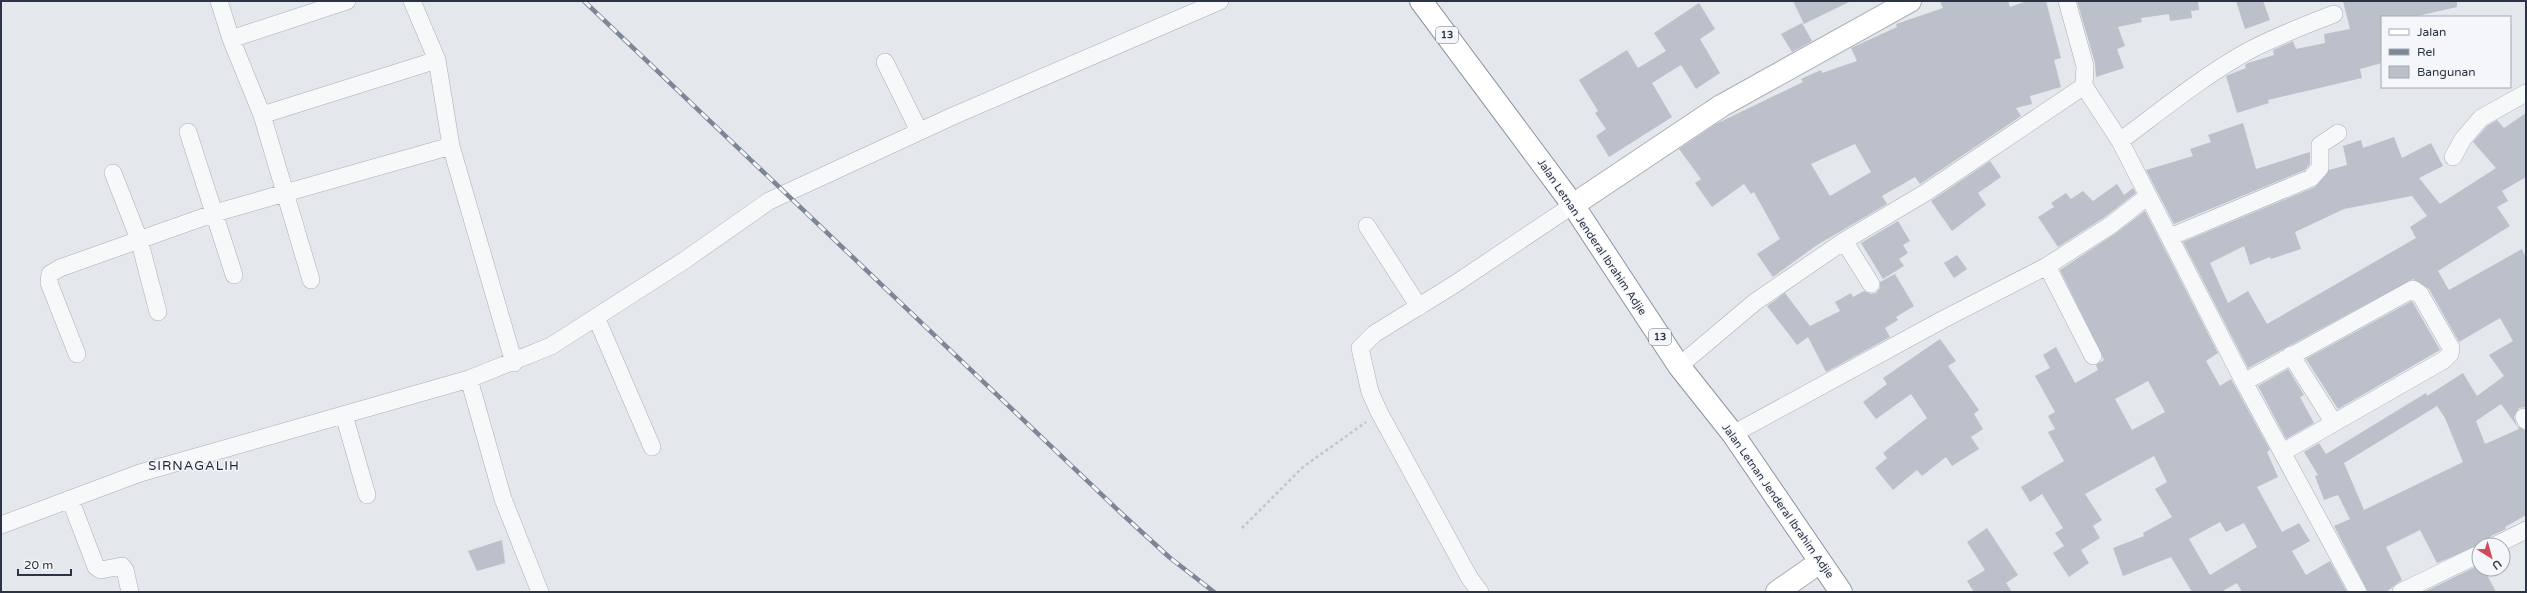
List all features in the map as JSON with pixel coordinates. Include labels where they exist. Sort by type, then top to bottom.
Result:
[{"type":"main road","name":"Jalan Letnan Jenderal Ibrahim Adjie","points":[[1421,1],[1573,205],[1679,366],[1733,434],[1842,592]]},
{"type":"main road","points":[[1573,205],[1721,106],[1910,1]]},
{"type":"main road","points":[[1777,592],[1820,562]]},
{"type":"street","points":[[219,1],[231,39],[262,115],[311,280]]},
{"type":"street","points":[[231,39],[347,1]]},
{"type":"street","points":[[412,1],[437,60],[451,146],[514,363]]},
{"type":"street","points":[[1,525],[140,473],[469,379],[514,363],[551,346],[685,260],[769,201],[919,131],[1220,1]]},
{"type":"street","points":[[2067,1],[2085,66],[2084,86],[2120,142],[2244,382],[2358,592]]},
{"type":"street","points":[[2120,142],[2203,79],[2248,51],[2278,36],[2334,14]]},
{"type":"street","points":[[262,115],[437,60]]},
{"type":"street","points":[[885,62],[919,131]]},
{"type":"street","points":[[1679,366],[1755,302],[1844,241],[1925,192],[2084,86]]},
{"type":"street","points":[[2453,157],[2463,139],[2481,118],[2526,93]]},
{"type":"street","points":[[188,132],[234,275]]},
{"type":"street","points":[[2170,237],[2311,178],[2320,168],[2320,145],[2338,133]]},
{"type":"street","points":[[77,354],[49,283],[50,274],[60,268],[215,213],[451,146]]},
{"type":"street","points":[[113,173],[139,239],[158,312]]},
{"type":"street","points":[[1733,434],[1942,320],[2047,266],[2111,225],[2148,196]]},
{"type":"street","points":[[1480,592],[1469,577],[1379,412],[1370,392],[1360,348],[1374,334],[1419,307],[1573,205]]},
{"type":"street","points":[[1367,226],[1419,307]]},
{"type":"street","points":[[1844,241],[1871,284]]},
{"type":"street","points":[[2047,266],[2093,356]]},
{"type":"street","points":[[2244,382],[2413,289],[2420,294],[2451,348],[2450,354],[2283,452]]},
{"type":"street","points":[[596,317],[652,447]]},
{"type":"street","points":[[2291,355],[2334,422]]},
{"type":"street","points":[[469,379],[502,499],[540,592]]},
{"type":"street","points":[[344,415],[367,494]]},
{"type":"street","points":[[70,499],[96,567],[101,570],[122,566],[125,570],[130,592]]},
{"type":"street","points":[[2511,538],[2526,530]]},
{"type":"street","points":[[2401,592],[2471,558]]},
{"type":"path","points":[[1242,528],[1303,467],[1379,412]]},
{"type":"building","points":[[1793,1],[1851,1],[1804,24]]},
{"type":"building","points":[[1940,1],[2008,1],[2010,7],[2027,1],[2046,1],[2061,58],[2054,60],[2061,87],[2030,96],[2032,104],[2016,108],[2021,116],[1920,184],[1915,177],[1882,196],[1887,204],[1817,245],[1773,277],[1757,254],[1780,239],[1754,192],[1751,194],[1744,184],[1712,207],[1695,183],[1701,179],[1679,149],[1716,124],[1803,82],[1801,79],[1821,70],[1822,73],[1857,61],[1851,48],[1897,27],[1896,24],[1943,8]],"holes":[[[1855,144],[1871,172],[1830,196],[1811,164]]]},
{"type":"building","points":[[2077,1],[2198,1],[2199,10],[2191,11],[2192,18],[2170,21],[2169,14],[2141,18],[2142,22],[2118,27],[2125,46],[2117,49],[2124,68],[2096,77],[2095,63]]},
{"type":"building","points":[[2236,1],[2263,1],[2270,20],[2245,29]]},
{"type":"building","points":[[2343,1],[2457,1],[2457,7],[2417,16],[2381,16],[2381,63],[2360,69],[2362,78],[2268,100],[2269,103],[2237,113],[2226,76],[2246,68],[2245,65],[2248,63],[2274,55],[2273,50],[2293,41],[2296,49],[2325,43],[2324,34],[2350,29]]},
{"type":"building","points":[[1699,3],[1715,29],[1700,39],[1720,73],[1696,89],[1681,65],[1652,83],[1672,117],[1609,157],[1596,136],[1606,129],[1595,113],[1598,111],[1579,80],[1627,50],[1638,68],[1666,51],[1654,33]]},
{"type":"building","points":[[1802,23],[1812,41],[1792,52],[1781,34]]},
{"type":"building","points":[[2526,113],[2526,177],[2502,191],[2508,201],[2497,207],[2510,226],[2438,271],[2449,290],[2522,249],[2526,258],[2526,407],[2519,408],[2514,417],[2517,426],[2526,431],[2526,515],[2505,527],[2506,529],[2490,537],[2471,537],[2471,549],[2437,563],[2420,530],[2386,547],[2402,580],[2386,592],[2368,592],[2334,526],[2350,519],[2338,495],[2324,500],[2315,476],[2318,475],[2304,452],[2319,443],[2326,454],[2426,393],[2427,396],[2463,373],[2477,396],[2504,376],[2489,355],[2513,341],[2500,318],[2459,342],[2429,289],[2413,279],[2248,368],[2183,242],[2315,187],[2329,170],[2347,165],[2343,146],[2361,140],[2363,148],[2394,137],[2402,158],[2431,143],[2443,166],[2419,178],[2440,204],[2496,168],[2473,142],[2487,126],[2497,120],[2504,128]],"holes":[[[2412,196],[2427,216],[2410,227],[2416,238],[2267,324],[2248,291],[2228,303],[2210,263],[2244,246],[2250,265],[2270,257],[2271,259],[2301,249],[2295,232],[2344,209]],[[2501,404],[2519,429],[2485,444],[2476,421]],[[2437,406],[2445,418],[2463,462],[2364,510],[2344,463]]]},
{"type":"building","points":[[2243,123],[2256,169],[2310,152],[2310,164],[2305,170],[2174,224],[2146,170],[2193,156],[2190,149],[2211,142],[2208,135]]},
{"type":"building","points":[[1990,161],[2001,177],[1978,193],[1986,205],[1952,231],[1931,201]]},
{"type":"building","points":[[2117,184],[2124,195],[2133,188],[2136,193],[2105,217],[2058,247],[2038,217],[2054,207],[2051,203],[2066,193],[2071,199],[2083,191],[2093,201]]},
{"type":"building","points":[[2145,211],[2218,353],[2206,361],[2220,386],[2231,379],[2270,450],[2267,452],[2278,477],[2257,487],[2282,532],[2299,523],[2310,541],[2292,551],[2306,575],[2330,561],[2347,592],[2242,592],[2237,583],[2221,592],[2192,592],[2171,557],[2123,576],[2113,548],[2144,536],[2143,533],[2172,517],[2155,489],[2167,482],[2154,456],[2085,494],[2102,520],[2093,526],[2100,538],[2081,550],[2089,563],[2069,577],[2053,553],[2064,546],[2055,533],[2063,528],[2042,494],[2030,502],[2021,487],[2064,461],[2048,432],[2055,429],[2048,416],[2055,412],[2035,376],[2050,368],[2043,355],[2056,347],[2075,383],[2098,370],[2096,365],[2104,360],[2060,270],[2116,233]],"holes":[[[2148,381],[2165,412],[2132,430],[2115,399]],[[2220,522],[2226,532],[2244,523],[2257,547],[2210,575],[2189,539]]]},
{"type":"building","points":[[1898,221],[1910,241],[1903,245],[1908,253],[1899,259],[1904,266],[1883,279],[1861,243]]},
{"type":"building","points":[[1957,255],[1967,269],[1954,278],[1944,263]]},
{"type":"building","points":[[1895,274],[1914,306],[1896,317],[1898,320],[1885,328],[1890,337],[1826,372],[1808,337],[1797,345],[1767,306],[1785,293],[1810,326],[1840,311],[1835,302],[1851,293],[1853,297],[1864,291],[1871,294],[1876,293],[1880,288],[1880,282]]},
{"type":"building","points":[[2412,301],[2440,350],[2338,409],[2306,359]]},
{"type":"building","points":[[1940,339],[1956,361],[1948,366],[1979,410],[1974,414],[1983,429],[1971,437],[1979,449],[1952,466],[1946,457],[1922,476],[1917,470],[1893,490],[1875,468],[1887,458],[1883,453],[1927,418],[1911,394],[1876,419],[1863,402],[1887,384],[1883,378]]},
{"type":"building","points":[[2288,369],[2304,395],[2300,397],[2314,423],[2286,439],[2258,386]]},
{"type":"building","points":[[1987,528],[2018,575],[2006,583],[2012,592],[1974,592],[1967,581],[1985,570],[1967,542]]},
{"type":"building","points":[[502,540],[505,563],[477,571],[468,551]]},
{"type":"building","points":[[2471,569],[2471,577],[2488,577],[2496,592],[2424,592]]},
{"type":"railway","points":[[584,1],[1121,513],[1169,557],[1214,592]]},
{"type":"district","name":"SIRNAGALIH","points":[[194,466]]}]
